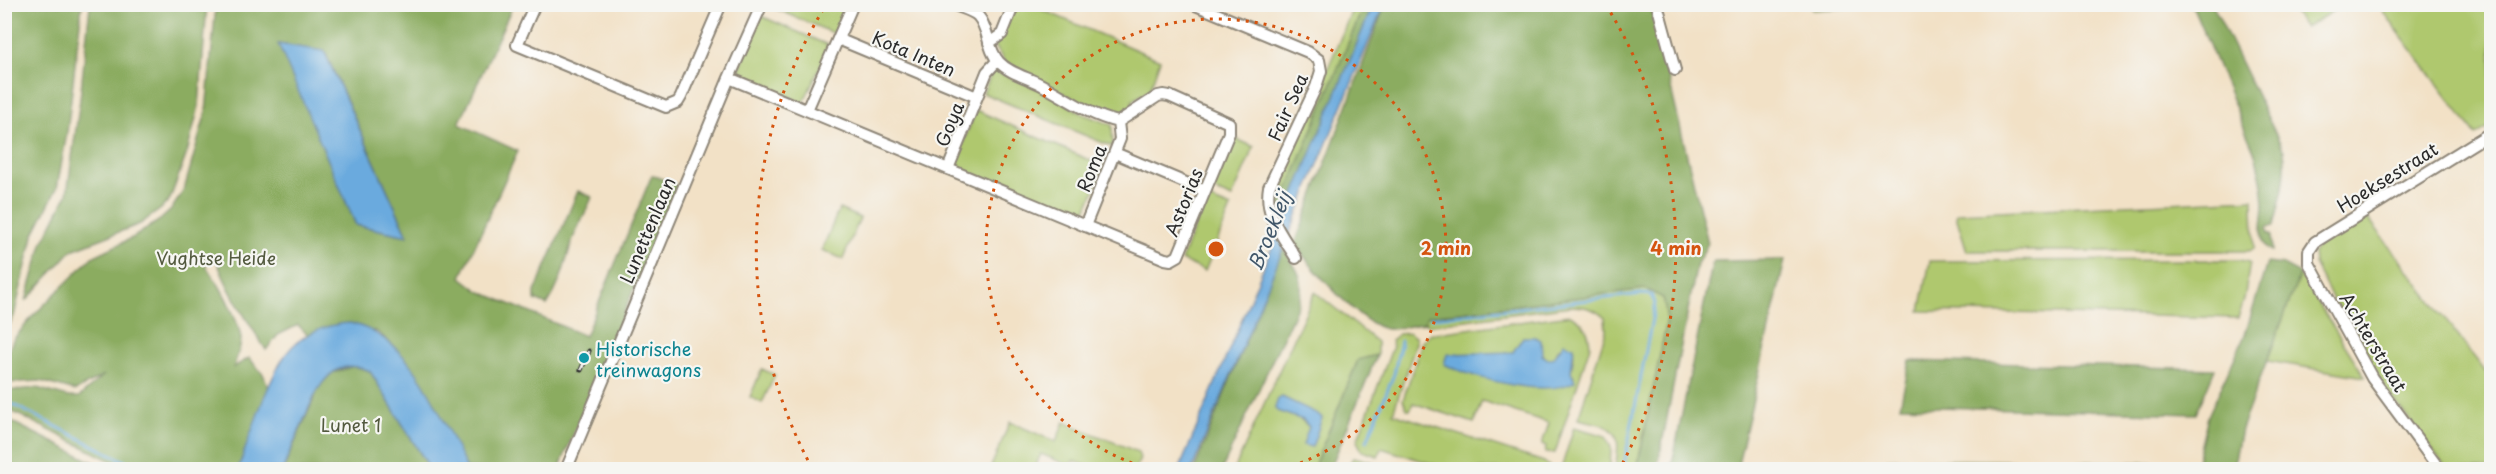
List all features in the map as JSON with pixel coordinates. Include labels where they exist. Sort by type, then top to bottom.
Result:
[{"type":"street","points":[[535,4],[518,45],[662,107],[678,102],[721,4]]},
{"type":"street","name":"Lunettenlaan","points":[[566,470],[762,4]]},
{"type":"street","points":[[807,110],[853,4]]},
{"type":"street","points":[[953,4],[975,14],[980,19],[997,61],[1007,69],[1046,87],[1086,112],[1118,122]]},
{"type":"street","points":[[989,43],[1002,34],[1014,4]]},
{"type":"street","name":"Fair Sea","points":[[1193,4],[1308,52],[1319,60],[1321,71],[1316,87],[1269,187],[1268,206],[1275,224],[1296,258]]},
{"type":"street","points":[[1657,4],[1675,70]]},
{"type":"street","name":"Kota Inten","points":[[838,39],[977,97]]},
{"type":"street","name":"Goya","points":[[948,169],[987,72],[997,61]]},
{"type":"street","name":"Astorias","points":[[729,78],[1171,260],[1178,256],[1229,133],[1229,123],[1163,95],[1118,122]]},
{"type":"street","name":"Roma","points":[[1085,226],[1120,139],[1118,122]]},
{"type":"street","name":"Hoeksestraat","points":[[2308,257],[2311,245],[2315,242],[2492,132]]},
{"type":"street","points":[[1115,153],[1205,191]]},
{"type":"street","name":"Achterstraat","points":[[2308,257],[2309,263],[2372,378],[2440,470]]},
{"type":"green space","points":[[5,4],[82,5],[67,133],[57,188],[33,236],[14,316],[5,333]]},
{"type":"green space","points":[[1903,4],[1813,10],[1811,5]]},
{"type":"green space","points":[[90,5],[207,5],[199,106],[187,153],[170,199],[161,209],[140,224],[72,250],[26,301],[42,244],[67,194]]},
{"type":"green space","name":"Vughtse Heide","points":[[216,5],[513,5],[459,124],[518,151],[461,277],[479,291],[585,336],[652,175],[677,185],[559,469],[467,469],[418,377],[392,344],[376,331],[314,332],[308,335],[298,325],[278,335],[266,350],[232,294],[216,258],[205,254],[207,268],[226,298],[240,334],[240,346],[234,367],[249,358],[263,374],[269,388],[238,469],[127,469],[5,408],[5,391],[37,388],[68,397],[79,397],[104,375],[75,391],[40,381],[5,383],[5,359],[13,340],[33,316],[92,257],[134,237],[171,210],[184,190],[206,112]],"holes":[[[279,44],[325,52],[408,236],[356,225]]]},
{"type":"green space","points":[[767,5],[847,5],[835,34]]},
{"type":"green space","points":[[1016,5],[1031,5],[1160,60],[1150,89],[1132,101],[1136,107],[1120,116],[1109,117],[1005,63],[995,46]]},
{"type":"green space","points":[[1354,5],[1364,5],[1276,218],[1273,209],[1274,199]]},
{"type":"green space","points":[[1364,5],[1377,5],[1283,231],[1276,218]]},
{"type":"green space","points":[[1385,5],[1651,5],[1708,243],[1697,264],[1657,469],[1637,469],[1667,320],[1663,298],[1645,289],[1428,316],[1424,323],[1387,329],[1364,318],[1350,307],[1324,280],[1295,244]]},
{"type":"green space","points":[[2192,5],[2213,5],[2284,151],[2285,170],[2281,198],[2274,226],[2267,227],[2268,234],[2271,234],[2272,251],[2265,246],[2262,236],[2264,203],[2254,151]]},
{"type":"green space","points":[[2289,5],[2343,5],[2305,28]]},
{"type":"green space","points":[[2378,5],[2488,5],[2492,9],[2491,125],[2476,135]]},
{"type":"green space","points":[[761,16],[830,46],[803,103],[737,75]]},
{"type":"green space","points":[[993,70],[1045,91],[1083,114],[1112,125],[1113,147],[983,93]]},
{"type":"green space","points":[[976,110],[1105,167],[1082,219],[954,165]]},
{"type":"green space","points":[[1232,137],[1254,147],[1232,198],[1209,188]]},
{"type":"green space","points":[[578,191],[592,197],[547,305],[535,300],[535,292]]},
{"type":"green space","points":[[1206,198],[1231,208],[1205,271],[1181,260]]},
{"type":"green space","points":[[2253,199],[2254,249],[2249,251],[1967,251],[1956,216],[1958,213]]},
{"type":"green space","points":[[839,209],[860,218],[843,259],[822,250]]},
{"type":"green space","points":[[2368,218],[2491,379],[2491,469],[2447,469],[2370,369],[2314,264],[2313,254],[2319,244]]},
{"type":"green space","points":[[1283,248],[1301,281],[1298,305],[1222,469],[1194,470]]},
{"type":"green space","points":[[1785,260],[1737,469],[1671,469],[1714,261]]},
{"type":"green space","points":[[2240,260],[2250,262],[2244,300],[2238,318],[1920,311],[1930,261]]},
{"type":"green space","points":[[2267,263],[2283,265],[2300,274],[2241,429],[2233,469],[2195,469],[2208,416],[2245,335]]},
{"type":"green space","points":[[2300,274],[2365,377],[2267,361]]},
{"type":"green space","points":[[1645,289],[1664,298],[1667,320],[1637,469],[1615,469],[1618,445],[1614,432],[1601,425],[1578,419],[1606,331],[1605,318],[1597,312],[1580,306],[1570,306],[1429,325],[1424,323],[1428,316]]},
{"type":"green space","points":[[1315,292],[1377,342],[1377,355],[1358,360],[1313,469],[1234,470]],"holes":[[[1282,397],[1322,418],[1312,447],[1309,427],[1278,399]]]},
{"type":"green space","points":[[1570,315],[1583,324],[1589,336],[1590,346],[1555,453],[1545,453],[1546,446],[1542,444],[1549,423],[1482,401],[1474,423],[1413,403],[1410,410],[1407,409],[1403,400],[1422,342],[1430,334]],"holes":[[[1523,337],[1540,348],[1542,355],[1548,359],[1554,358],[1559,348],[1574,354],[1571,372],[1574,376],[1518,386],[1503,381],[1513,352]]]},
{"type":"green space","points":[[1410,333],[1416,338],[1416,343],[1393,413],[1544,462],[1549,466],[1548,469],[1449,469],[1381,448],[1378,456],[1362,451],[1357,441],[1393,346],[1391,341],[1398,334]]},
{"type":"green space","points":[[1377,355],[1330,469],[1313,469],[1358,360]]},
{"type":"green space","points":[[1910,361],[2215,369],[2196,414],[1900,406]]},
{"type":"green space","name":"Lunet 1","points":[[354,366],[370,371],[430,469],[283,470],[320,385],[332,373]]},
{"type":"green space","points":[[762,369],[775,375],[762,403],[750,397]]},
{"type":"green space","points":[[4,418],[107,469],[5,469]]},
{"type":"green space","points":[[1010,422],[1056,442],[1064,422],[1138,452],[1140,459],[1135,469],[1096,469],[1074,461],[1068,465],[1041,454],[1034,469],[990,469]]},
{"type":"green space","points":[[1574,427],[1606,436],[1611,448],[1610,469],[1561,469]]},
{"type":"green space","points":[[1353,458],[1376,463],[1374,468],[1377,469],[1346,469]]},
{"type":"green space","points":[[1888,459],[2184,463],[2182,470],[1886,469]]},
{"type":"water","points":[[1373,5],[1384,5],[1192,469],[1179,470]]},
{"type":"water","points":[[278,44],[324,51],[408,236],[356,225]]},
{"type":"water","points":[[350,323],[373,331],[392,345],[408,362],[423,382],[467,469],[430,469],[370,371],[356,367],[344,367],[334,372],[319,388],[283,469],[238,469],[266,394],[286,354],[299,341],[315,331],[332,325]]},
{"type":"water","points":[[1523,337],[1535,337],[1541,340],[1542,355],[1548,359],[1554,357],[1564,343],[1574,347],[1571,372],[1575,381],[1563,386],[1529,387],[1472,375],[1444,364],[1447,354],[1513,352]]},
{"type":"water","points":[[1282,397],[1322,418],[1312,447],[1303,445],[1309,427],[1303,420],[1277,411],[1275,408],[1278,399]]},
{"type":"waterway","points":[[1431,318],[1642,294],[1651,295],[1655,303],[1623,470]]},
{"type":"waterway","points":[[1367,441],[1394,374],[1401,341]]},
{"type":"waterway","points":[[4,400],[142,470]]},
{"type":"railway","points":[[581,370],[589,351]]},
{"type":"place","name":"Historische treinwagons","points":[[584,358]]},
{"type":"water label","name":"Broekleij","points":[[1269,231]]}]
